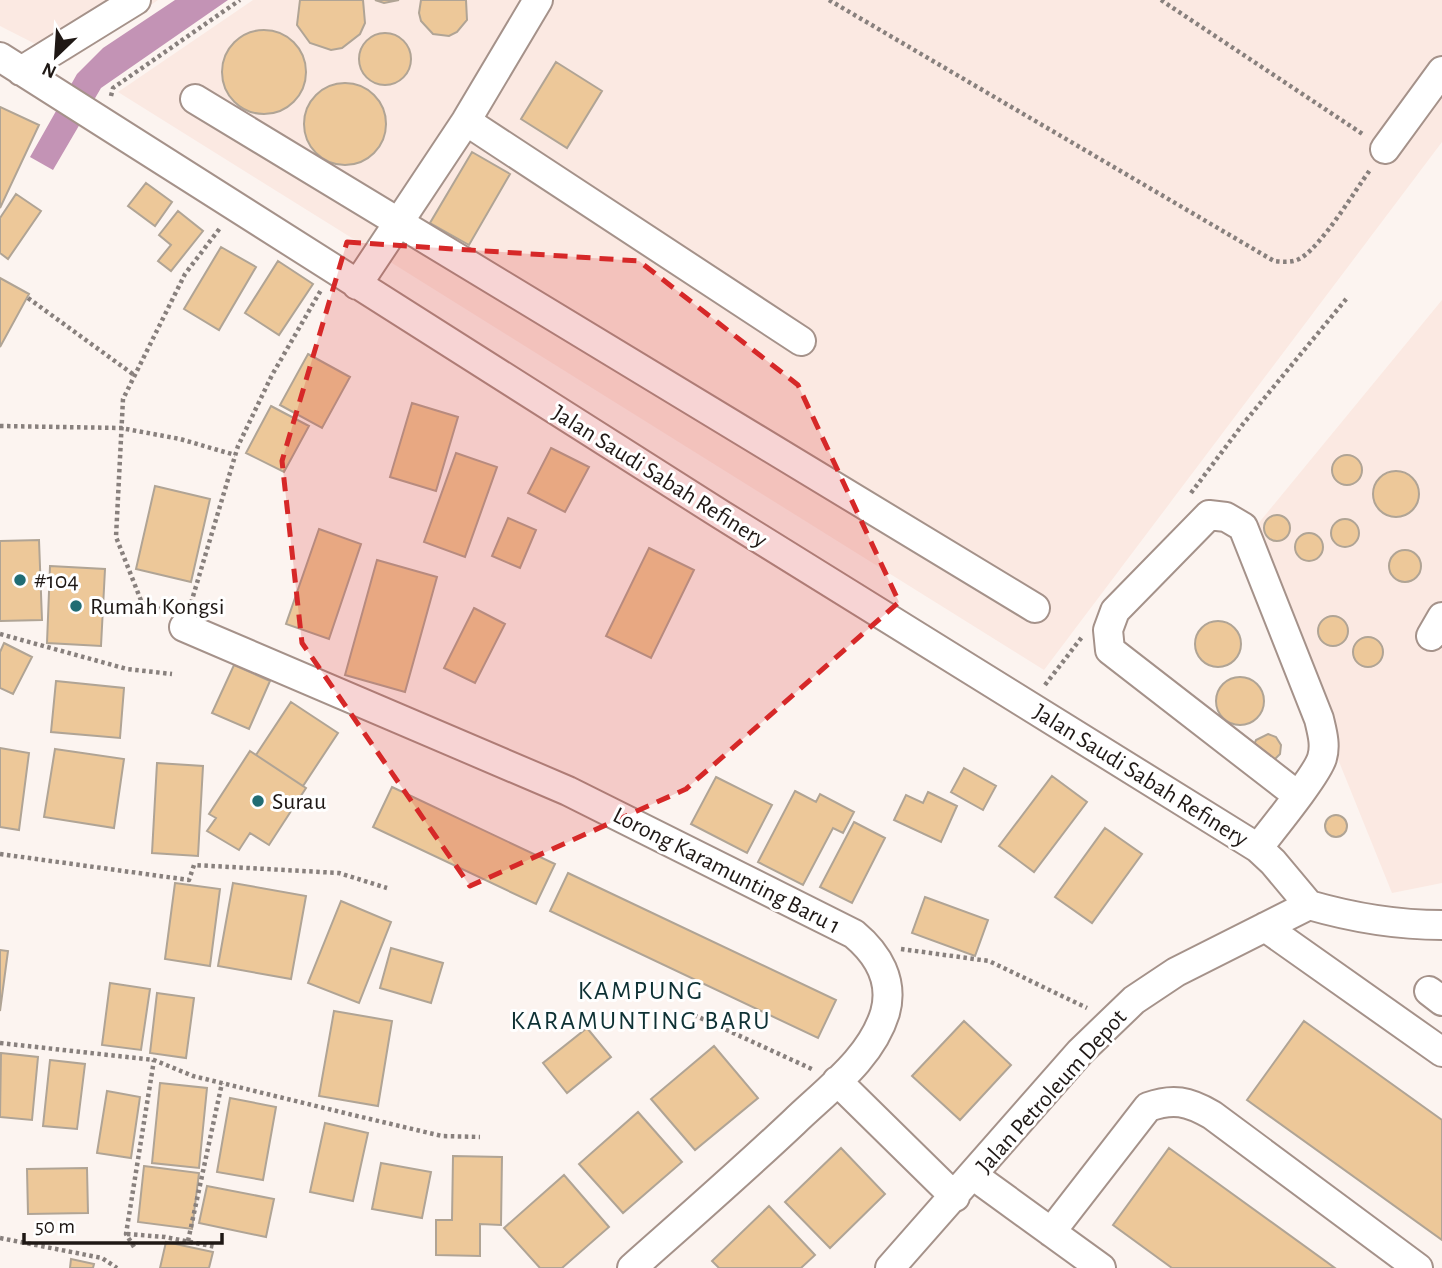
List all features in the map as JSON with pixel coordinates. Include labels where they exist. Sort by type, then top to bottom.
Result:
[{"type":"street","points":[[10,64],[136,0]]},
{"type":"street","points":[[357,285],[466,121],[538,0]]},
{"type":"street","name":"Jalan Saudi Sabah Refinery","points":[[10,64],[357,285],[1258,848],[1309,905]]},
{"type":"street","points":[[1385,149],[1442,71]]},
{"type":"street","points":[[195,99],[1035,608]]},
{"type":"street","points":[[466,121],[801,341]]},
{"type":"street","points":[[1258,848],[1297,795],[1322,760],[1324,742],[1319,719],[1243,527],[1226,517],[1209,515],[1115,611],[1108,630],[1110,650],[1297,795]]},
{"type":"street","name":"Lorong Karamunting Baru 1","points":[[184,627],[568,791],[854,934],[869,946],[886,977],[885,1011],[861,1058],[632,1268]]},
{"type":"street","points":[[1309,905],[1357,919],[1409,925],[1442,925]]},
{"type":"street","name":"Jalan Petroleum Depot","points":[[890,1268],[1113,1018],[1176,972],[1309,905]]},
{"type":"street","points":[[1265,927],[1442,1052]]},
{"type":"street","points":[[837,1081],[955,1197]]},
{"type":"street","points":[[1051,1232],[1148,1107],[1168,1100],[1190,1102],[1212,1115],[1418,1268]]},
{"type":"street","points":[[974,1176],[1101,1268]]},
{"type":"path","points":[[101,122],[113,88],[240,0]]},
{"type":"path","points":[[829,0],[1274,261],[1289,262],[1301,259],[1315,245],[1385,149],[1160,0]]},
{"type":"path","points":[[142,603],[116,537],[123,399],[185,274],[215,234]]},
{"type":"path","points":[[28,298],[134,375]]},
{"type":"path","points":[[195,591],[235,455],[272,375],[311,308]]},
{"type":"path","points":[[0,426],[121,428],[180,439],[235,455]]},
{"type":"path","points":[[0,634],[127,669],[172,674]]},
{"type":"path","points":[[0,854],[189,880],[194,865],[338,873],[387,888]]},
{"type":"path","points":[[869,946],[989,961],[1059,997],[1113,1018]]},
{"type":"path","points":[[694,1015],[837,1081]]},
{"type":"path","points":[[0,1043],[154,1060],[193,1076],[442,1136],[480,1137]]},
{"type":"path","points":[[134,1247],[126,1234],[154,1060]]},
{"type":"path","points":[[188,1241],[222,1083]]},
{"type":"path","points":[[126,1234],[216,1247]]},
{"type":"path","points":[[0,1237],[102,1258],[117,1268]]},
{"type":"highlighted area","points":[[347,242],[639,261],[798,385],[899,602],[686,789],[470,886],[302,643],[282,461]]},
{"type":"shaded area","points":[[0,0],[158,0],[69,61],[0,26]]},
{"type":"shaded area","points":[[175,0],[228,0],[101,88],[53,170],[30,157],[77,74],[103,48]]},
{"type":"shaded area","points":[[253,0],[1442,0],[1442,142],[1044,670],[118,92]]},
{"type":"shaded area","points":[[1442,300],[1442,883],[1392,893],[1248,536]]},
{"type":"building","points":[[300,0],[363,0],[365,23],[360,34],[342,48],[331,50],[310,43],[297,25]]},
{"type":"building","points":[[375,0],[399,0],[384,3]]},
{"type":"building","points":[[421,0],[466,0],[467,20],[457,32],[449,36],[433,34],[421,21]]},
{"type":"building","points":[[256,30],[272,30],[288,37],[299,48],[306,64],[303,88],[294,102],[272,114],[256,114],[240,107],[229,96],[222,80],[222,64],[229,48],[240,37]]},
{"type":"building","points":[[385,33],[395,35],[403,41],[409,49],[409,69],[403,77],[395,83],[385,85],[375,83],[367,77],[361,69],[359,59],[361,49],[367,41],[375,35]]},
{"type":"building","points":[[556,62],[602,91],[567,148],[521,119]]},
{"type":"building","points":[[345,83],[361,86],[374,95],[383,108],[386,124],[383,140],[374,153],[361,162],[345,165],[329,162],[316,153],[307,140],[304,124],[307,108],[316,95],[329,86]]},
{"type":"building","points":[[0,107],[39,125],[0,208]]},
{"type":"building","points":[[472,152],[510,174],[469,245],[430,223]]},
{"type":"building","points":[[146,183],[172,202],[155,226],[128,206]]},
{"type":"building","points":[[16,194],[41,211],[8,259],[0,253],[0,218]]},
{"type":"building","points":[[178,211],[203,231],[171,271],[158,261],[171,245],[159,235]]},
{"type":"building","points":[[221,247],[256,267],[219,330],[184,309]]},
{"type":"building","points":[[278,261],[313,284],[279,335],[245,313]]},
{"type":"building","points":[[0,278],[29,294],[0,347]]},
{"type":"building","points":[[308,354],[350,377],[322,428],[280,405]]},
{"type":"building","points":[[412,403],[458,417],[436,491],[390,477]]},
{"type":"building","points":[[271,406],[309,426],[284,472],[246,453]]},
{"type":"building","points":[[551,448],[589,467],[565,512],[528,493]]},
{"type":"building","points":[[456,453],[497,467],[465,557],[424,542]]},
{"type":"building","points":[[1347,455],[1358,459],[1362,470],[1358,481],[1347,485],[1336,481],[1332,470],[1336,459]]},
{"type":"building","points":[[1396,471],[1405,472],[1412,478],[1418,485],[1418,503],[1412,510],[1405,516],[1396,517],[1387,516],[1380,510],[1374,503],[1373,494],[1374,485],[1380,478],[1387,472]]},
{"type":"building","points":[[155,486],[210,499],[191,582],[136,569]]},
{"type":"building","points":[[1277,515],[1286,519],[1290,528],[1286,537],[1277,541],[1268,537],[1264,528],[1268,519]]},
{"type":"building","points":[[508,518],[536,530],[520,568],[492,556]]},
{"type":"building","points":[[1345,519],[1355,523],[1359,533],[1355,543],[1345,547],[1335,543],[1331,533],[1335,523]]},
{"type":"building","points":[[319,529],[361,544],[329,639],[286,624]]},
{"type":"building","points":[[1309,533],[1319,537],[1323,547],[1319,557],[1309,561],[1299,557],[1295,547],[1299,537]]},
{"type":"building","name":"#104","points":[[39,540],[42,620],[0,621],[0,541]]},
{"type":"building","points":[[649,548],[694,570],[651,658],[606,636]]},
{"type":"building","points":[[1405,550],[1417,554],[1421,566],[1417,578],[1405,582],[1393,578],[1389,566],[1393,554]]},
{"type":"building","points":[[377,560],[437,577],[405,692],[345,675]]},
{"type":"building","name":"Rumah Kongsi","points":[[50,566],[105,569],[101,646],[47,643]]},
{"type":"building","points":[[474,608],[505,624],[475,683],[444,668]]},
{"type":"building","points":[[1333,616],[1344,620],[1348,631],[1344,642],[1333,646],[1322,642],[1318,631],[1322,620]]},
{"type":"building","points":[[1218,621],[1234,628],[1241,644],[1234,660],[1218,667],[1202,660],[1195,644],[1202,628]]},
{"type":"building","points":[[1368,637],[1379,641],[1383,652],[1379,663],[1368,667],[1357,663],[1353,652],[1357,641]]},
{"type":"building","points":[[4,643],[32,657],[13,694],[0,688],[0,652]]},
{"type":"building","points":[[234,665],[270,681],[249,729],[212,713]]},
{"type":"building","points":[[1240,677],[1257,684],[1264,701],[1257,718],[1240,725],[1223,718],[1216,701],[1223,684]]},
{"type":"building","points":[[56,681],[124,688],[120,738],[51,732]]},
{"type":"building","points":[[291,702],[338,733],[303,786],[256,755]]},
{"type":"building","points":[[1268,734],[1276,737],[1281,745],[1280,754],[1274,760],[1253,748],[1256,740]]},
{"type":"building","points":[[0,748],[29,753],[19,830],[0,827]]},
{"type":"building","points":[[55,749],[124,759],[114,828],[44,817]]},
{"type":"building","name":"Surau","points":[[250,751],[306,788],[269,845],[250,833],[239,850],[207,831],[216,818],[209,814]]},
{"type":"building","points":[[157,763],[203,766],[198,856],[152,853]]},
{"type":"building","points":[[964,768],[996,786],[983,810],[951,792]]},
{"type":"building","points":[[1052,776],[1087,802],[1034,872],[999,846]]},
{"type":"building","points":[[716,777],[772,805],[747,853],[691,824]]},
{"type":"building","points":[[392,787],[555,864],[536,904],[373,827]]},
{"type":"building","points":[[795,791],[816,802],[820,794],[854,812],[843,833],[833,828],[803,885],[758,862]]},
{"type":"building","points":[[928,792],[957,806],[941,842],[894,820],[906,795],[923,803]]},
{"type":"building","points":[[1336,815],[1344,818],[1347,826],[1344,834],[1336,837],[1328,834],[1325,826],[1328,818]]},
{"type":"building","points":[[854,822],[885,838],[852,903],[820,887]]},
{"type":"building","points":[[1105,828],[1142,854],[1092,923],[1055,897]]},
{"type":"building","points":[[568,873],[836,1000],[818,1038],[550,911]]},
{"type":"building","points":[[175,883],[220,889],[210,966],[165,959]]},
{"type":"building","points":[[233,883],[306,896],[291,979],[218,966]]},
{"type":"building","points":[[925,897],[988,920],[975,956],[912,933]]},
{"type":"building","points":[[341,901],[391,922],[359,1003],[308,983]]},
{"type":"building","points":[[391,948],[443,963],[431,1003],[380,988]]},
{"type":"building","points":[[0,950],[8,951],[0,1011]]},
{"type":"building","points":[[110,983],[150,989],[141,1050],[102,1045]]},
{"type":"building","points":[[157,993],[194,998],[186,1058],[150,1053]]},
{"type":"building","points":[[334,1011],[392,1021],[378,1106],[319,1096]]},
{"type":"building","points":[[964,1021],[1011,1065],[960,1120],[912,1076]]},
{"type":"building","points":[[1304,1021],[1442,1120],[1442,1240],[1247,1100]]},
{"type":"building","points":[[587,1028],[611,1057],[567,1093],[543,1063]]},
{"type":"building","points":[[714,1046],[758,1098],[695,1150],[651,1099]]},
{"type":"building","points":[[1,1053],[38,1057],[32,1120],[0,1117]]},
{"type":"building","points":[[50,1060],[85,1064],[77,1129],[43,1126]]},
{"type":"building","points":[[160,1083],[207,1088],[199,1168],[152,1163]]},
{"type":"building","points":[[107,1091],[140,1097],[131,1158],[97,1153]]},
{"type":"building","points":[[230,1098],[276,1107],[263,1180],[217,1172]]},
{"type":"building","points":[[638,1112],[682,1162],[623,1213],[579,1164]]},
{"type":"building","points":[[325,1123],[368,1133],[353,1201],[310,1192]]},
{"type":"building","points":[[841,1148],[885,1194],[830,1248],[785,1202]]},
{"type":"building","points":[[1169,1148],[1335,1268],[1172,1268],[1113,1225]]},
{"type":"building","points":[[453,1156],[502,1157],[501,1225],[480,1224],[480,1256],[436,1255],[436,1220],[452,1220]]},
{"type":"building","points":[[381,1163],[431,1172],[422,1218],[372,1209]]},
{"type":"building","points":[[144,1166],[199,1173],[192,1229],[138,1222]]},
{"type":"building","points":[[87,1168],[88,1213],[28,1214],[27,1169]]},
{"type":"building","points":[[564,1175],[609,1227],[562,1268],[540,1268],[504,1228]]},
{"type":"building","points":[[207,1186],[274,1199],[266,1237],[199,1223]]},
{"type":"building","points":[[769,1206],[815,1255],[801,1268],[719,1268],[712,1261]]},
{"type":"building","points":[[166,1242],[213,1252],[209,1268],[160,1268]]},
{"type":"building","points":[[71,1259],[94,1264],[93,1268],[70,1268]]},
{"type":"place","name":"#104","points":[[20,580]]},
{"type":"place","name":"Rumah Kongsi","points":[[76,606]]},
{"type":"place","name":"Surau","points":[[258,801]]},
{"type":"district","name":"KAMPUNG KARAMUNTING BARU","points":[[641,1005]]}]
